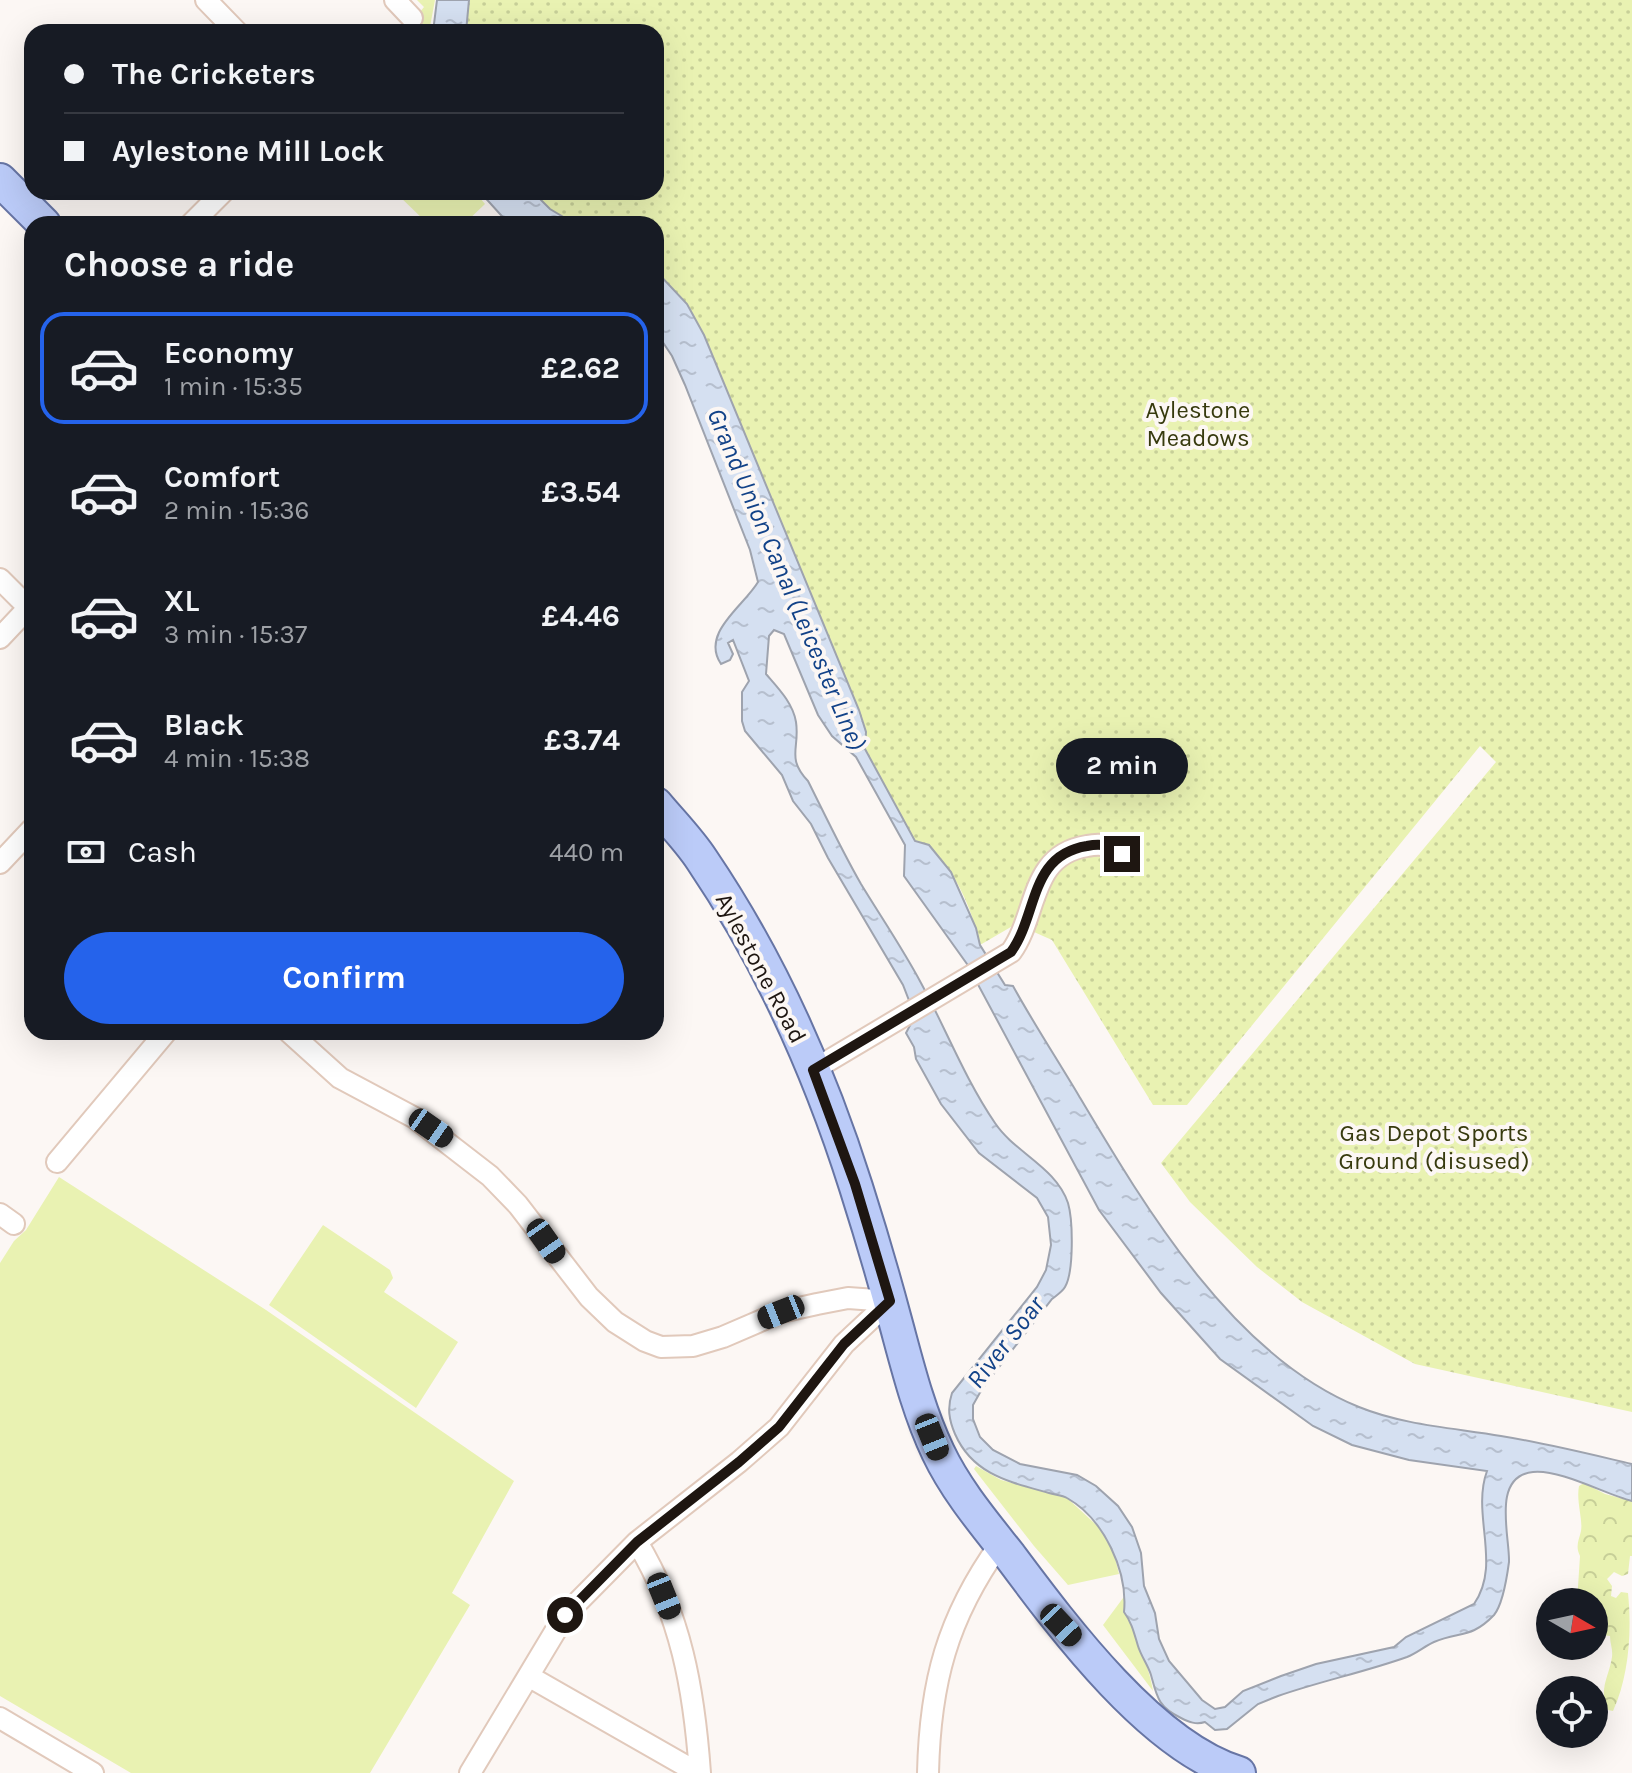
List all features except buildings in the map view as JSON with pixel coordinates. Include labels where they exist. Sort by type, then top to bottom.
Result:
[{"type":"main road","points":[[0,180],[36,216]]},
{"type":"main road","name":"Aylestone Road","points":[[664,814],[701,858],[740,921],[813,1070],[855,1184],[912,1381],[938,1452],[962,1493],[1061,1625],[1145,1715],[1185,1747],[1239,1773]]},
{"type":"street","points":[[206,0],[229,24]]},
{"type":"street","points":[[395,0],[412,18]]},
{"type":"street","points":[[199,216],[215,200]]},
{"type":"street","points":[[0,579],[24,601]]},
{"type":"street","points":[[0,638],[24,612]]},
{"type":"street","points":[[0,863],[24,838]]},
{"type":"street","points":[[813,1070],[1011,952],[1024,932],[1027,913],[1040,880],[1053,862],[1073,848],[1095,844],[1112,846],[1122,854]]},
{"type":"street","points":[[57,1162],[159,1040]]},
{"type":"street","points":[[298,1040],[340,1078],[415,1118],[490,1176],[518,1205],[589,1297],[615,1322],[645,1341],[661,1347],[693,1346],[723,1337],[781,1312],[848,1298],[890,1301]]},
{"type":"street","points":[[470,1773],[565,1615],[637,1542],[779,1427],[844,1344],[890,1301]]},
{"type":"street","points":[[637,1542],[652,1567],[676,1626],[689,1672],[699,1773]]},
{"type":"street","points":[[928,1773],[933,1697],[945,1649],[958,1613],[976,1578],[1000,1544]]},
{"type":"street","points":[[530,1677],[699,1773]]},
{"type":"street","points":[[0,1718],[93,1773]]},
{"type":"green space","points":[[417,0],[435,0],[430,24],[410,24],[424,7]]},
{"type":"green space","name":"Aylestone Meadows","points":[[469,0],[1632,0],[1632,1412],[1415,1364],[1302,1302],[1257,1267],[1190,1202],[1161,1163],[1496,762],[1480,746],[1187,1105],[1153,1105],[1052,940],[1016,924],[980,945],[958,884],[939,857],[915,841],[865,749],[866,732],[859,710],[704,335],[687,304],[664,280],[664,216],[562,216],[541,200],[664,200],[664,24],[467,24]]},
{"type":"green space","points":[[403,200],[482,200],[485,204],[472,216],[420,216]]},
{"type":"green space","points":[[59,1177],[266,1310],[514,1481],[452,1593],[470,1605],[370,1773],[131,1773],[0,1696],[0,1263],[14,1241],[26,1230]]},
{"type":"green space","points":[[323,1225],[390,1270],[393,1278],[384,1292],[458,1342],[416,1408],[269,1305]]},
{"type":"green space","points":[[976,1466],[1001,1480],[1066,1497],[1104,1532],[1113,1549],[1119,1574],[1068,1585],[974,1469]]},
{"type":"green space","points":[[1584,1483],[1605,1494],[1632,1501],[1632,1556],[1628,1574],[1622,1576],[1614,1572],[1607,1579],[1612,1586],[1611,1596],[1616,1598],[1621,1592],[1628,1593],[1629,1608],[1626,1668],[1613,1711],[1608,1710],[1607,1676],[1612,1651],[1608,1636],[1608,1588],[1578,1588],[1581,1526],[1579,1486]]},
{"type":"green space","points":[[1126,1594],[1124,1612],[1142,1650],[1153,1691],[1103,1625]]},
{"type":"water","points":[[437,0],[469,0],[467,24],[434,24]]},
{"type":"water","points":[[487,200],[541,200],[562,216],[502,216]]},
{"type":"water","points":[[664,280],[687,304],[704,335],[859,710],[866,732],[865,749],[915,841],[929,845],[951,872],[976,928],[980,945],[1005,985],[1013,986],[1133,1184],[1196,1274],[1232,1315],[1271,1352],[1314,1384],[1359,1407],[1411,1422],[1534,1442],[1632,1464],[1632,1501],[1544,1472],[1520,1476],[1512,1484],[1506,1509],[1509,1562],[1504,1590],[1494,1615],[1479,1628],[1434,1642],[1407,1657],[1258,1704],[1227,1729],[1215,1730],[1205,1722],[1190,1722],[1167,1710],[1157,1695],[1124,1612],[1122,1580],[1117,1563],[1092,1519],[1065,1497],[994,1475],[982,1468],[963,1448],[950,1419],[952,1393],[1037,1287],[1046,1270],[1051,1245],[1048,1217],[1037,1198],[979,1153],[941,1104],[916,1059],[914,1047],[906,1033],[915,1016],[903,985],[811,824],[793,801],[782,775],[745,731],[742,692],[749,681],[733,640],[728,643],[733,654],[730,660],[721,664],[716,653],[716,641],[726,620],[758,582],[750,550],[672,356],[664,344]],"holes":[[[774,630],[784,634],[818,715],[832,736],[856,757],[905,845],[904,876],[967,964],[1099,1210],[1161,1293],[1220,1359],[1313,1426],[1352,1445],[1409,1460],[1487,1471],[1482,1505],[1486,1573],[1474,1604],[1406,1637],[1394,1647],[1316,1664],[1281,1676],[1243,1691],[1225,1707],[1215,1709],[1202,1700],[1169,1661],[1159,1639],[1155,1613],[1144,1586],[1141,1553],[1132,1527],[1118,1506],[1096,1486],[1077,1475],[1020,1464],[993,1450],[980,1437],[973,1419],[973,1405],[982,1389],[1052,1299],[1064,1289],[1068,1280],[1072,1246],[1068,1203],[1054,1180],[1003,1134],[984,1106],[914,970],[861,884],[808,781],[797,766],[797,731],[792,708],[766,674],[769,636]]]},
{"type":"route","points":[[565,1615],[637,1542],[779,1427],[844,1344],[890,1301],[855,1184],[813,1070],[1011,952],[1024,932],[1027,913],[1040,880],[1053,862],[1073,848],[1095,844],[1112,846],[1122,854]]},
{"type":"water label","name":"Grand Union Canal (Leicester Line)","points":[[787,579]]},
{"type":"water label","name":"River Soar","points":[[1005,1342]]},
{"type":"park label","name":"Gas Depot Sports Ground (disused)","points":[[1434,1147]]}]
